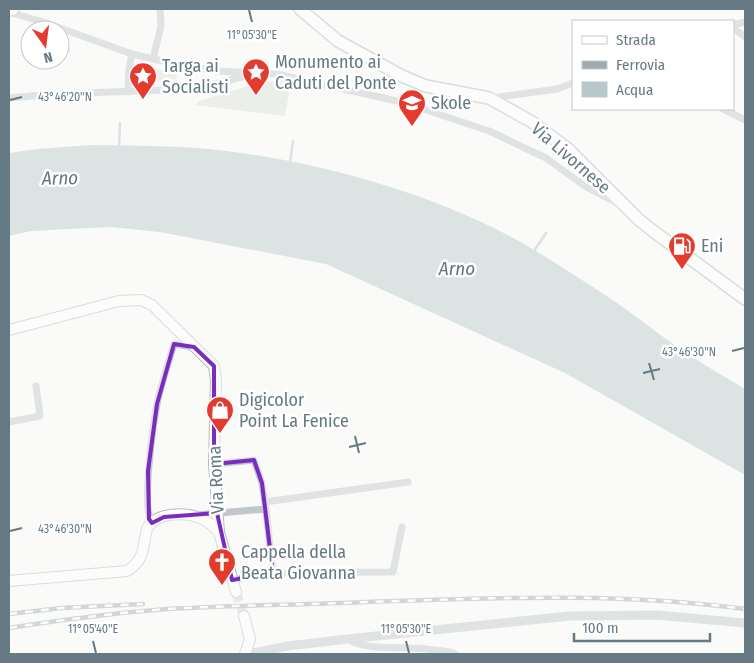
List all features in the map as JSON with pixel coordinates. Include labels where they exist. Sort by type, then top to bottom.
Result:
[{"type":"main road","points":[[9,11],[13,9]]},
{"type":"main road","name":"Via Livornese","points":[[300,9],[338,41],[402,76],[426,86],[489,98],[532,122],[568,149],[653,231],[745,299]]},
{"type":"main road","points":[[9,330],[133,299],[152,305],[194,347]]},
{"type":"main road","name":"Via Roma","points":[[194,347],[214,366],[216,380],[214,464],[217,513],[219,532],[236,592]]},
{"type":"main road","points":[[9,581],[127,571],[141,559],[148,527],[164,516],[194,516],[202,518],[219,532]]},
{"type":"main road","points":[[244,616],[250,639],[246,654]]},
{"type":"street","points":[[153,59],[161,26],[160,9]]},
{"type":"street","points":[[9,11],[132,54],[153,59],[217,71],[262,72],[397,101],[489,131],[546,158],[586,187],[628,208]]},
{"type":"street","points":[[734,28],[745,37]]},
{"type":"street","points":[[128,92],[129,68],[132,54]]},
{"type":"street","points":[[9,98],[54,94],[194,89],[262,72]]},
{"type":"street","points":[[489,98],[557,89],[572,83]]},
{"type":"street","points":[[725,110],[745,120]]},
{"type":"street","points":[[152,523],[148,515],[148,471],[157,404],[174,344],[194,347]]},
{"type":"street","points":[[9,422],[40,416],[36,386]]},
{"type":"street","points":[[214,464],[254,460],[262,483],[266,506],[273,573]]},
{"type":"street","points":[[194,516],[408,482]]},
{"type":"street","points":[[232,580],[273,573],[393,572],[402,527]]},
{"type":"street","points":[[246,654],[288,646],[347,639],[570,616],[656,615],[745,623]]},
{"type":"street","points":[[347,639],[355,644],[364,646],[413,648],[455,654]]},
{"type":"highlighted area","points":[[174,344],[194,347],[214,366],[214,464],[254,460],[262,483],[273,573],[232,580],[217,513],[164,517],[152,523],[149,519],[148,471],[157,404]]},
{"type":"shaded area","points":[[138,66],[173,73],[177,75],[177,79],[136,83]]},
{"type":"shaded area","points":[[273,81],[291,81],[285,116],[196,105],[199,101],[245,87]]},
{"type":"water","name":"Arno","points":[[91,145],[209,149],[304,164],[383,185],[423,198],[497,230],[573,274],[686,353],[745,389],[745,475],[565,373],[326,264],[160,232],[111,227],[31,231],[9,236],[9,153]]},
{"type":"waterway","points":[[119,146],[120,123]]},
{"type":"waterway","points":[[290,162],[293,141]]},
{"type":"waterway","points":[[534,251],[546,233]]},
{"type":"tunnel","points":[[236,592],[244,616]]},
{"type":"railway","points":[[9,628],[167,609],[461,599],[604,598],[651,600],[745,609]]},
{"type":"railway","points":[[9,614],[61,608],[143,604]]},
{"type":"place","name":"Monumento ai Caduti del Ponte","points":[[256,96]]},
{"type":"place","name":"Targa ai Socialisti","points":[[143,100]]},
{"type":"place","name":"Skole","points":[[412,127]]},
{"type":"place","name":"Eni","points":[[682,270]]},
{"type":"place","name":"Digicolor Point La Fenice","points":[[220,434]]},
{"type":"place","name":"Cappella della Beata Giovanna","points":[[222,586]]}]
